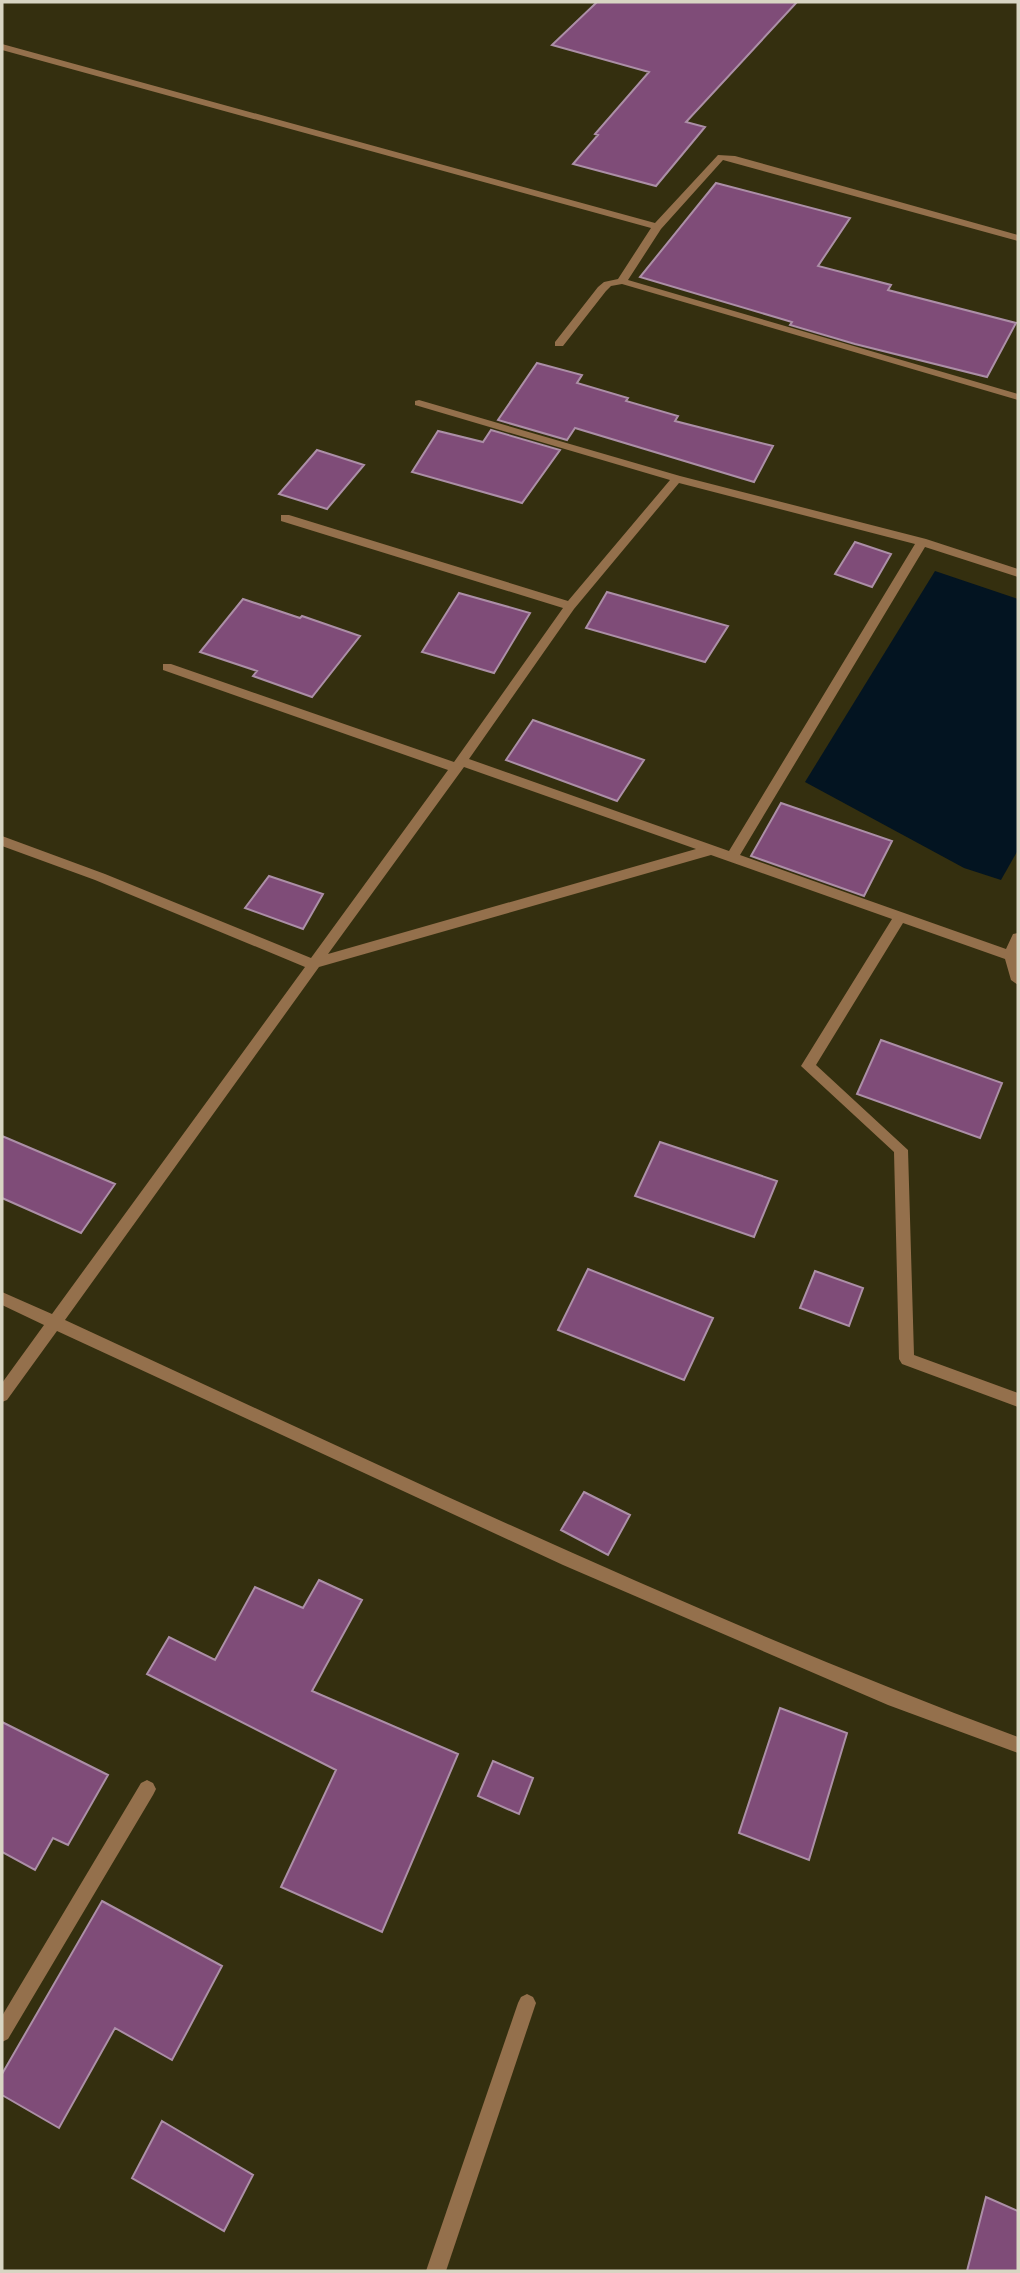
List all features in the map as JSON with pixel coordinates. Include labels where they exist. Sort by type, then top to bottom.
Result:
[{"type":"street","points":[[2,47],[657,227]]},
{"type":"street","points":[[622,281],[657,227],[721,157],[1018,238]]},
{"type":"street","points":[[559,344],[602,289],[608,284],[622,281],[1018,397]]},
{"type":"street","points":[[419,404],[677,479],[922,542],[1018,573]]},
{"type":"street","points":[[2,1395],[570,606],[677,479]]},
{"type":"street","points":[[285,518],[570,606]]},
{"type":"street","points":[[732,857],[922,542]]},
{"type":"street","points":[[167,667],[732,857],[900,917],[1015,950],[1018,980]]},
{"type":"street","points":[[2,841],[100,877],[312,964],[710,850]]},
{"type":"street","points":[[900,917],[808,1066],[901,1150],[906,1359],[1018,1401]]},
{"type":"street","points":[[2,1298],[569,1560],[894,1699],[1018,1745]]},
{"type":"street","points":[[2,2033],[147,1789]]},
{"type":"street","points":[[436,2271],[527,2003]]},
{"type":"water","points":[[935,571],[1018,599],[1018,850],[1001,880],[964,868],[805,782]]},
{"type":"building","points":[[597,2],[797,2],[686,122],[705,127],[656,186],[573,164],[598,135],[595,134],[649,72],[552,45]]},
{"type":"building","points":[[716,183],[850,218],[818,266],[891,285],[888,290],[1016,323],[987,377],[855,344],[790,325],[792,322],[640,277]]},
{"type":"building","points":[[537,363],[582,375],[577,383],[678,416],[675,421],[773,446],[754,482],[575,428],[567,440],[498,420]]},
{"type":"building","points":[[491,430],[560,450],[522,503],[412,472],[438,431],[483,442]]},
{"type":"building","points":[[317,450],[364,465],[327,509],[279,494]]},
{"type":"building","points":[[855,542],[891,554],[872,587],[835,574]]},
{"type":"building","points":[[607,592],[728,626],[705,662],[586,628]]},
{"type":"building","points":[[459,593],[530,613],[494,673],[422,652]]},
{"type":"building","points":[[243,599],[360,636],[312,697],[253,676],[257,671],[200,652]]},
{"type":"building","points":[[533,720],[644,760],[617,801],[506,760]]},
{"type":"building","points":[[781,803],[892,841],[864,896],[751,856]]},
{"type":"building","points":[[269,876],[323,894],[303,929],[245,908]]},
{"type":"building","points":[[881,1040],[1002,1083],[980,1138],[857,1094]]},
{"type":"building","points":[[2,1136],[115,1184],[81,1233],[2,1198]]},
{"type":"building","points":[[660,1142],[777,1181],[754,1237],[635,1196]]},
{"type":"building","points":[[588,1269],[713,1318],[684,1380],[558,1330]]},
{"type":"building","points":[[815,1271],[863,1288],[849,1326],[800,1308]]},
{"type":"building","points":[[584,1492],[630,1515],[608,1555],[561,1530]]},
{"type":"building","points":[[319,1580],[362,1600],[312,1691],[458,1754],[382,1932],[281,1887],[336,1770],[147,1674],[169,1637],[215,1660],[255,1587],[303,1608]]},
{"type":"building","points":[[780,1708],[847,1733],[809,1860],[739,1833]]},
{"type":"building","points":[[2,1722],[108,1775],[68,1845],[53,1838],[35,1870],[2,1852]]},
{"type":"building","points":[[493,1761],[533,1778],[519,1814],[478,1796]]},
{"type":"building","points":[[102,1901],[222,1966],[172,2060],[115,2028],[59,2128],[2,2095],[2,2074]]},
{"type":"building","points":[[162,2121],[253,2175],[224,2231],[132,2178]]},
{"type":"building","points":[[986,2197],[1018,2211],[1018,2271],[967,2271]]}]
